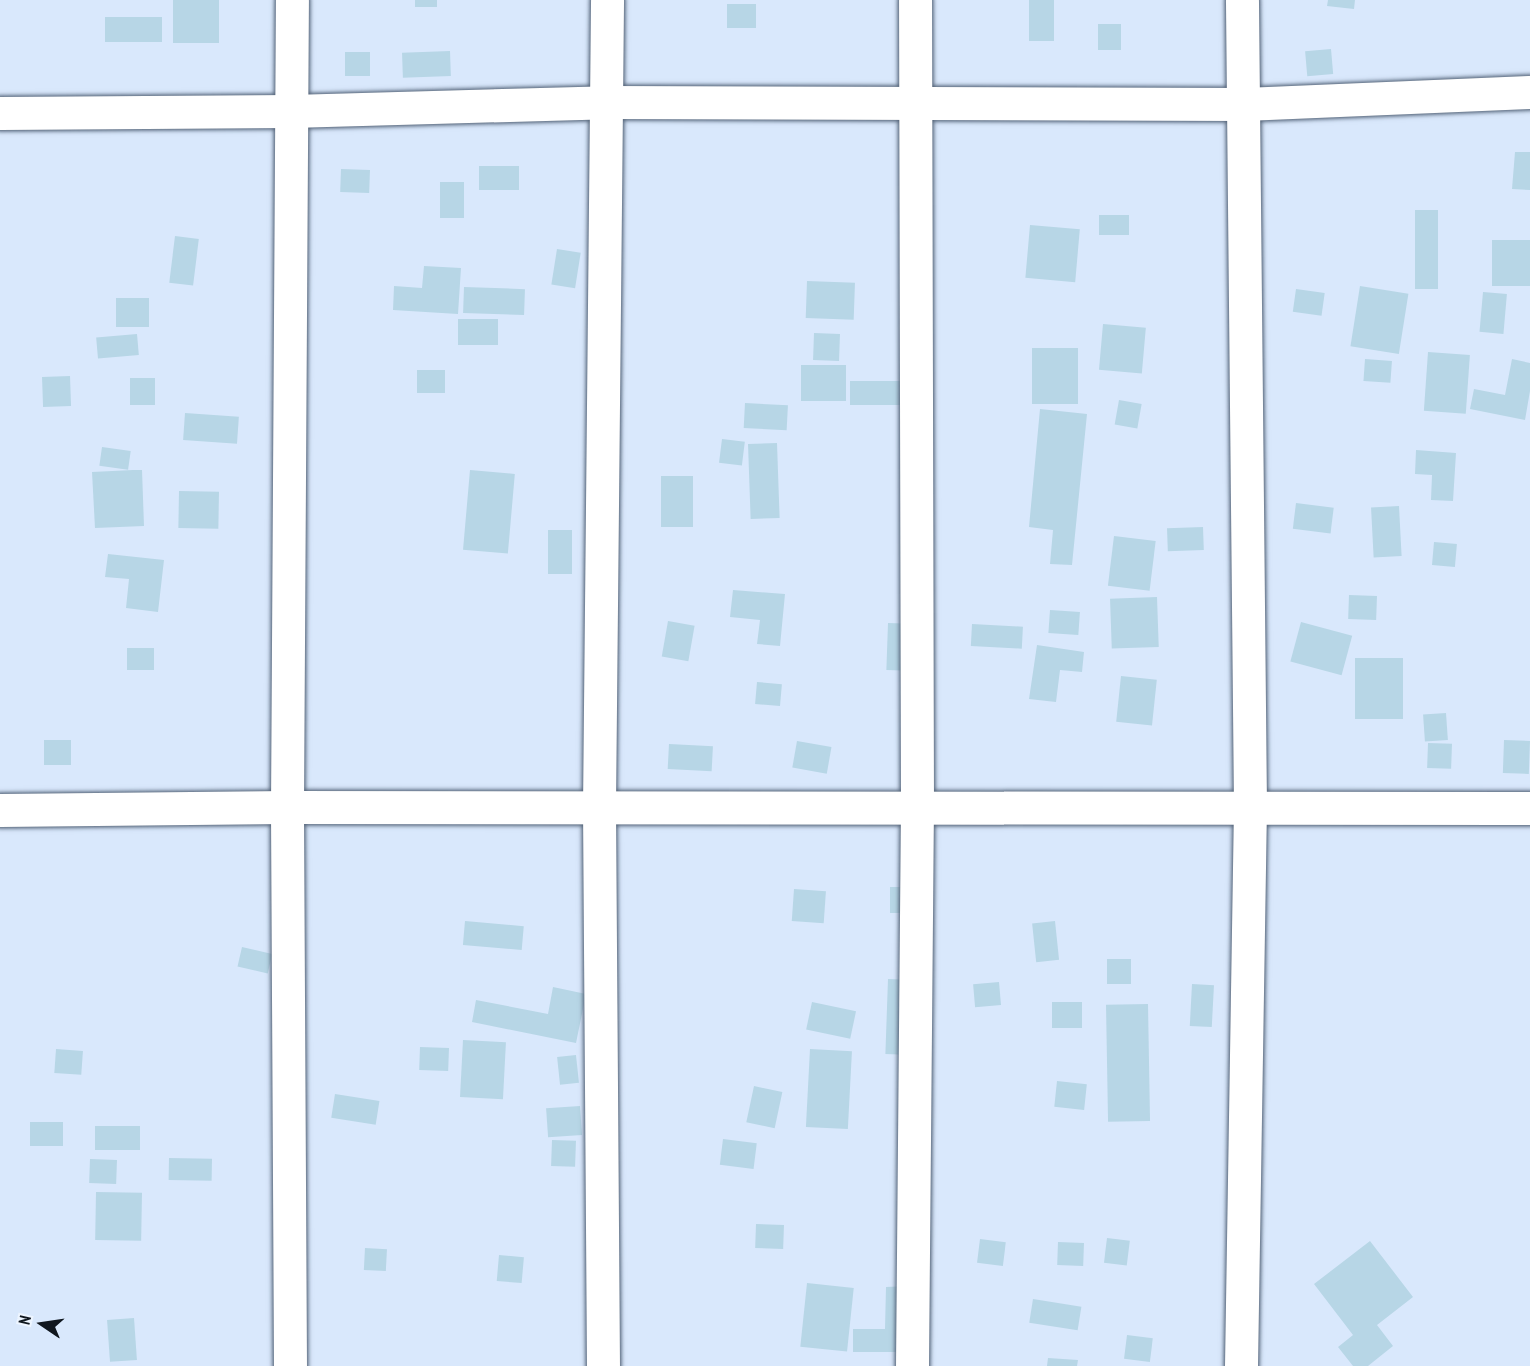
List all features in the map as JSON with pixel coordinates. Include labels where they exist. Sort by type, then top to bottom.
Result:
[{"type":"street","points":[[290,1366],[287,807],[292,0]]},
{"type":"street","points":[[603,1366],[599,807],[607,0]]},
{"type":"street","points":[[912,1366],[917,806],[915,0]]},
{"type":"street","points":[[1240,1366],[1250,807],[1242,0]]},
{"type":"street","points":[[0,113],[291,111],[607,102],[1243,104],[1530,92]]},
{"type":"street","points":[[1530,796],[1530,817]]},
{"type":"street","points":[[0,810],[917,806],[1530,808]]},
{"type":"building","points":[[173,0],[219,0],[219,43],[173,43]]},
{"type":"building","points":[[415,0],[437,0],[437,7],[415,7]]},
{"type":"building","points":[[1029,0],[1054,0],[1054,41],[1029,41]]},
{"type":"building","points":[[1328,0],[1355,0],[1354,9],[1327,6]]},
{"type":"building","points":[[727,4],[756,4],[756,28],[727,28]]},
{"type":"building","points":[[105,17],[162,17],[162,42],[105,42]]},
{"type":"building","points":[[1098,24],[1121,24],[1121,50],[1098,50]]},
{"type":"building","points":[[1331,49],[1333,74],[1307,76],[1305,51]]},
{"type":"building","points":[[450,51],[451,76],[403,78],[402,53]]},
{"type":"building","points":[[345,52],[370,52],[370,76],[345,76]]},
{"type":"building","points":[[1515,152],[1530,152],[1530,190],[1512,189]]},
{"type":"building","points":[[479,166],[519,166],[519,190],[479,190]]},
{"type":"building","points":[[341,169],[370,170],[369,193],[340,192]]},
{"type":"building","points":[[440,182],[464,182],[464,218],[440,218]]},
{"type":"building","points":[[1415,210],[1438,210],[1438,289],[1415,289]]},
{"type":"building","points":[[1099,215],[1129,215],[1129,235],[1099,235]]},
{"type":"building","points":[[1030,225],[1080,229],[1075,282],[1025,278]]},
{"type":"building","points":[[175,236],[199,239],[193,286],[169,283]]},
{"type":"building","points":[[1492,240],[1530,240],[1530,286],[1492,286]]},
{"type":"building","points":[[557,249],[581,253],[575,288],[551,285]]},
{"type":"building","points":[[424,266],[461,268],[458,314],[393,310],[394,286],[422,288]]},
{"type":"building","points":[[807,281],[855,283],[854,320],[806,318]]},
{"type":"building","points":[[1360,286],[1408,294],[1399,354],[1350,346]]},
{"type":"building","points":[[464,287],[525,289],[524,315],[463,313]]},
{"type":"building","points":[[1296,289],[1325,293],[1322,316],[1293,312]]},
{"type":"building","points":[[1483,292],[1507,294],[1503,334],[1480,332]]},
{"type":"building","points":[[116,298],[149,298],[149,327],[116,327]]},
{"type":"building","points":[[458,319],[498,319],[498,345],[458,345]]},
{"type":"building","points":[[1103,324],[1146,328],[1142,374],[1099,370]]},
{"type":"building","points":[[814,333],[840,334],[839,361],[813,360]]},
{"type":"building","points":[[137,334],[139,355],[98,358],[96,338]]},
{"type":"building","points":[[1032,348],[1078,348],[1078,404],[1032,404]]},
{"type":"building","points":[[1428,352],[1470,355],[1466,414],[1424,411]]},
{"type":"building","points":[[1365,359],[1392,361],[1390,383],[1363,381]]},
{"type":"building","points":[[1512,359],[1530,363],[1530,391],[1525,420],[1470,409],[1474,389],[1505,395]]},
{"type":"building","points":[[801,365],[846,365],[846,401],[801,401]]},
{"type":"building","points":[[417,370],[445,370],[445,393],[417,393]]},
{"type":"building","points":[[70,376],[71,406],[43,407],[42,377]]},
{"type":"building","points":[[130,378],[155,378],[155,405],[130,405]]},
{"type":"building","points":[[850,381],[907,381],[907,405],[850,405]]},
{"type":"building","points":[[1119,400],[1142,404],[1137,429],[1115,425]]},
{"type":"building","points":[[745,403],[788,405],[787,430],[744,428]]},
{"type":"building","points":[[1040,409],[1087,414],[1072,565],[1050,564],[1053,530],[1029,527]]},
{"type":"building","points":[[185,413],[239,417],[237,444],[183,440]]},
{"type":"building","points":[[722,439],[745,442],[742,466],[719,463]]},
{"type":"building","points":[[777,443],[780,518],[751,519],[748,444]]},
{"type":"building","points":[[102,447],[131,451],[128,470],[99,466]]},
{"type":"building","points":[[1416,450],[1456,453],[1453,501],[1431,500],[1432,475],[1415,474]]},
{"type":"building","points":[[142,470],[144,526],[95,528],[92,472]]},
{"type":"building","points":[[470,470],[515,474],[508,554],[463,550]]},
{"type":"building","points":[[661,476],[693,476],[693,527],[661,527]]},
{"type":"building","points":[[179,491],[219,492],[218,529],[178,528]]},
{"type":"building","points":[[1296,503],[1334,508],[1331,533],[1293,529]]},
{"type":"building","points":[[1399,506],[1402,556],[1374,557],[1371,507]]},
{"type":"building","points":[[1203,527],[1204,550],[1168,551],[1167,528]]},
{"type":"building","points":[[548,530],[572,530],[572,574],[548,574]]},
{"type":"building","points":[[1114,536],[1156,541],[1150,591],[1108,586]]},
{"type":"building","points":[[1434,542],[1457,544],[1455,567],[1432,565]]},
{"type":"building","points":[[108,554],[164,560],[158,612],[126,608],[129,579],[105,577]]},
{"type":"building","points":[[733,590],[785,594],[780,646],[757,644],[760,620],[730,617]]},
{"type":"building","points":[[1349,595],[1377,596],[1376,620],[1348,619]]},
{"type":"building","points":[[1157,597],[1159,647],[1112,649],[1110,599]]},
{"type":"building","points":[[1050,610],[1080,612],[1078,635],[1048,633]]},
{"type":"building","points":[[668,621],[695,626],[688,661],[662,656]]},
{"type":"building","points":[[1301,622],[1352,636],[1342,675],[1290,662]]},
{"type":"building","points":[[888,623],[912,624],[910,671],[886,670]]},
{"type":"building","points":[[972,624],[1023,627],[1022,649],[971,646]]},
{"type":"building","points":[[1037,645],[1084,652],[1082,672],[1060,670],[1056,702],[1029,699]]},
{"type":"building","points":[[127,648],[154,648],[154,670],[127,670]]},
{"type":"building","points":[[1355,658],[1403,658],[1403,719],[1355,719]]},
{"type":"building","points":[[1121,676],[1157,680],[1152,726],[1116,722]]},
{"type":"building","points":[[757,682],[782,684],[780,706],[755,704]]},
{"type":"building","points":[[1446,713],[1448,740],[1425,742],[1423,715]]},
{"type":"building","points":[[44,740],[71,740],[71,765],[44,765]]},
{"type":"building","points":[[1504,740],[1530,741],[1529,774],[1503,773]]},
{"type":"building","points":[[797,741],[831,747],[827,774],[792,768]]},
{"type":"building","points":[[1428,743],[1452,744],[1451,769],[1427,768]]},
{"type":"building","points":[[669,744],[713,746],[712,771],[668,769]]},
{"type":"building","points":[[890,887],[914,887],[914,913],[890,913]]},
{"type":"building","points":[[794,889],[826,891],[824,923],[792,921]]},
{"type":"building","points":[[465,921],[524,926],[522,950],[463,945]]},
{"type":"building","points":[[1055,921],[1059,960],[1036,962],[1032,923]]},
{"type":"building","points":[[242,947],[272,954],[268,973],[238,966]]},
{"type":"building","points":[[1107,959],[1131,959],[1131,984],[1107,984]]},
{"type":"building","points":[[888,979],[915,980],[912,1055],[885,1054]]},
{"type":"building","points":[[999,982],[1001,1005],[975,1007],[973,984]]},
{"type":"building","points":[[1192,984],[1214,985],[1212,1027],[1190,1026]]},
{"type":"building","points":[[553,987],[586,994],[576,1043],[472,1022],[476,1000],[548,1014]]},
{"type":"building","points":[[812,1002],[856,1011],[850,1039],[806,1029]]},
{"type":"building","points":[[1052,1002],[1082,1002],[1082,1028],[1052,1028]]},
{"type":"building","points":[[1148,1004],[1150,1121],[1108,1122],[1106,1005]]},
{"type":"building","points":[[463,1040],[506,1042],[503,1099],[460,1097]]},
{"type":"building","points":[[420,1047],[449,1048],[448,1071],[419,1070]]},
{"type":"building","points":[[56,1049],[83,1051],[81,1075],[54,1073]]},
{"type":"building","points":[[810,1049],[852,1051],[848,1129],[806,1127]]},
{"type":"building","points":[[576,1055],[579,1083],[560,1085],[557,1057]]},
{"type":"building","points":[[1057,1081],[1087,1084],[1084,1110],[1054,1107]]},
{"type":"building","points":[[754,1086],[782,1092],[775,1128],[746,1122]]},
{"type":"building","points":[[335,1094],[379,1101],[376,1125],[331,1118]]},
{"type":"building","points":[[580,1106],[582,1135],[548,1137],[546,1108]]},
{"type":"building","points":[[30,1122],[63,1122],[63,1146],[30,1146]]},
{"type":"building","points":[[95,1126],[140,1126],[140,1150],[95,1150]]},
{"type":"building","points":[[723,1139],[757,1143],[754,1169],[720,1165]]},
{"type":"building","points":[[552,1140],[576,1141],[575,1167],[551,1166]]},
{"type":"building","points":[[169,1158],[212,1159],[212,1181],[169,1180]]},
{"type":"building","points":[[90,1159],[117,1160],[116,1184],[89,1183]]},
{"type":"building","points":[[96,1192],[142,1193],[141,1241],[95,1240]]},
{"type":"building","points":[[756,1224],[784,1225],[783,1249],[755,1248]]},
{"type":"building","points":[[1107,1238],[1130,1241],[1127,1266],[1104,1263]]},
{"type":"building","points":[[980,1239],[1006,1242],[1003,1266],[977,1263]]},
{"type":"building","points":[[1370,1241],[1413,1297],[1377,1325],[1393,1346],[1368,1366],[1353,1366],[1338,1347],[1353,1335],[1314,1284]]},
{"type":"building","points":[[1058,1242],[1084,1243],[1083,1266],[1057,1265]]},
{"type":"building","points":[[365,1248],[387,1249],[386,1271],[364,1270]]},
{"type":"building","points":[[499,1255],[524,1257],[522,1283],[497,1281]]},
{"type":"building","points":[[807,1283],[854,1288],[847,1352],[800,1347]]},
{"type":"building","points":[[908,1286],[907,1352],[853,1352],[853,1329],[885,1329],[886,1287]]},
{"type":"building","points":[[1033,1299],[1081,1307],[1078,1330],[1029,1323]]},
{"type":"building","points":[[134,1318],[137,1360],[110,1362],[107,1320]]},
{"type":"building","points":[[1127,1335],[1153,1338],[1150,1362],[1124,1359]]},
{"type":"building","points":[[1048,1358],[1078,1360],[1077,1366],[1047,1366]]}]
